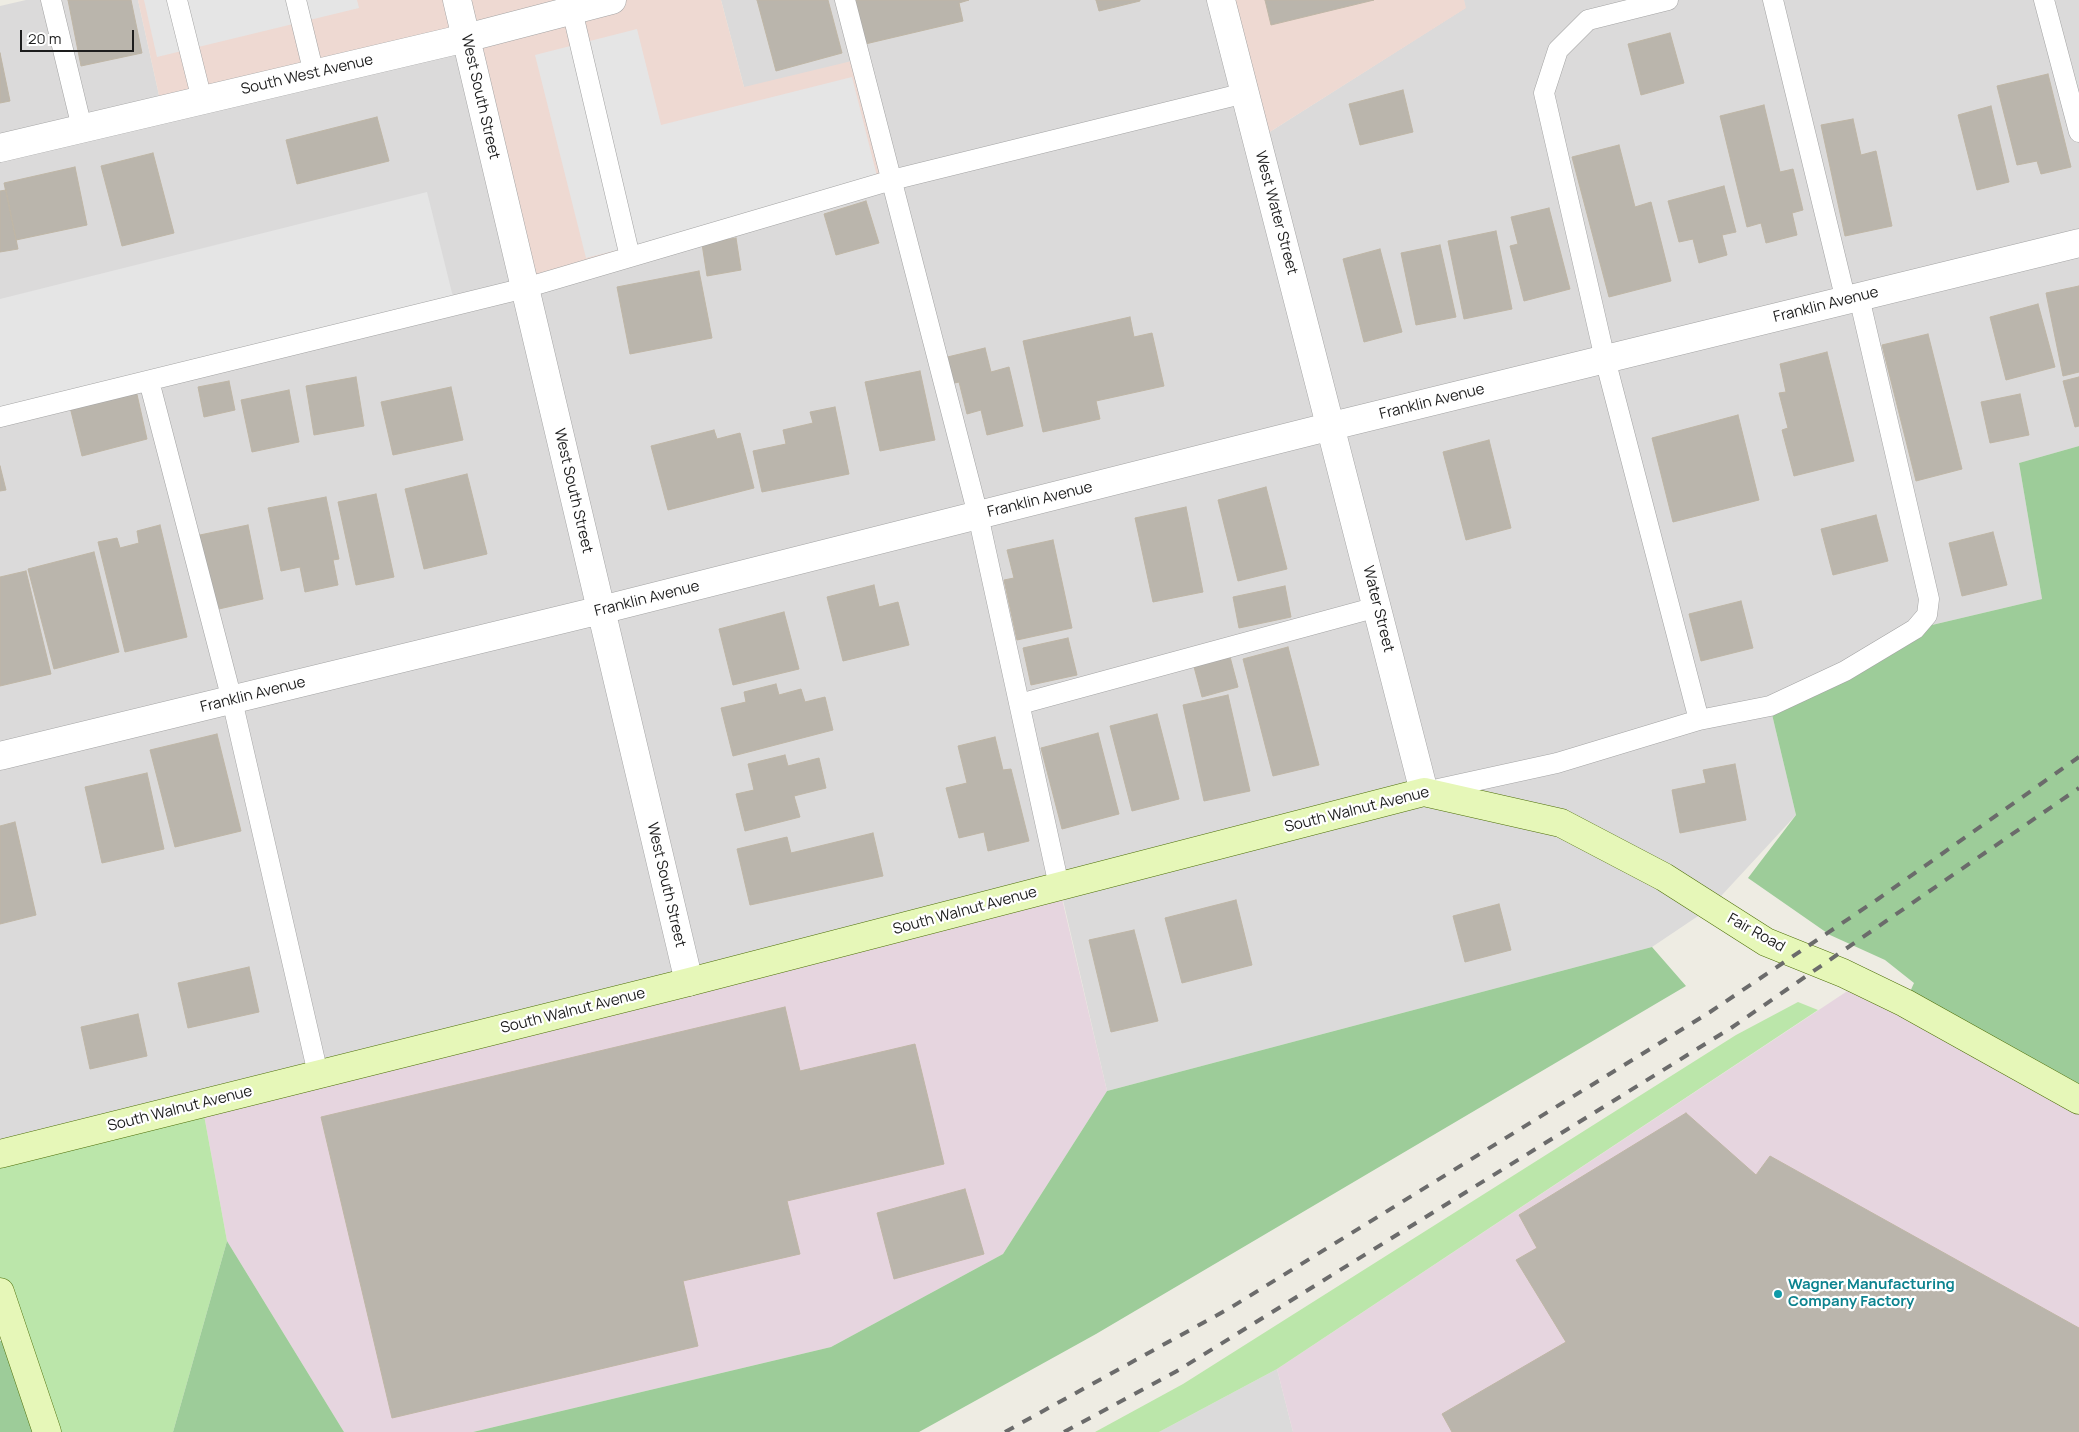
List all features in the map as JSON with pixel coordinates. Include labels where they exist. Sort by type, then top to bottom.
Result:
[{"type":"main road","name":"South Walnut Avenue","points":[[0,1154],[689,982],[1424,792]]},
{"type":"main road","name":"Fair Road","points":[[1424,792],[1561,823],[1664,876],[1766,942],[1844,974],[1904,1003],[2079,1100]]},
{"type":"main road","points":[[0,1292],[47,1432]]},
{"type":"street","name":"West South Street","points":[[457,0],[689,982]]},
{"type":"street","name":"South West Avenue","points":[[0,148],[466,38],[612,0]]},
{"type":"street","name":"West Water Street","points":[[1221,0],[1332,426]]},
{"type":"street","name":"Franklin Avenue","points":[[0,756],[601,610],[1332,426],[2079,243]]},
{"type":"street","name":"Water Street","points":[[1332,426],[1424,792]]},
{"type":"lane","points":[[51,0],[82,128]]},
{"type":"lane","points":[[177,0],[202,100]]},
{"type":"lane","points":[[296,0],[314,74]]},
{"type":"lane","points":[[845,0],[978,515],[1059,886]]},
{"type":"lane","points":[[1668,0],[1588,20],[1558,50],[1544,93],[1606,359],[1699,720]]},
{"type":"lane","points":[[1773,0],[1853,299]]},
{"type":"lane","points":[[2044,0],[2079,132]]},
{"type":"lane","points":[[572,10],[630,257]]},
{"type":"lane","points":[[0,417],[526,288],[892,180],[1245,93]]},
{"type":"lane","name":"South Walnut Avenue","points":[[1424,792],[1557,763],[1699,720],[1770,706],[1845,671],[1915,630],[1927,615],[1929,598],[1853,299]]},
{"type":"lane","points":[[149,381],[232,700],[318,1074]]},
{"type":"lane","points":[[1020,704],[1377,607]]},
{"type":"shaded area","points":[[26,0],[138,0],[162,109],[466,38],[744,87],[721,0],[1221,0],[1257,140],[1465,8],[1464,0],[2079,0],[2079,446],[2019,463],[2042,599],[1915,629],[1770,706],[1796,815],[1710,908],[1652,947],[1107,1091],[1060,887],[0,1154],[0,6]]},
{"type":"shaded area","points":[[138,0],[721,0],[744,87],[860,59],[892,180],[525,288],[466,38],[162,109]]},
{"type":"shaded area","points":[[144,0],[357,0],[359,8],[157,57]]},
{"type":"shaded area","points":[[1221,0],[1464,0],[1466,8],[1257,140]]},
{"type":"shaded area","points":[[637,29],[661,125],[852,77],[879,184],[586,258],[535,55]]},
{"type":"shaded area","points":[[427,192],[454,301],[0,414],[0,299]]},
{"type":"shaded area","points":[[1059,886],[1107,1091],[1003,1254],[831,1347],[473,1432],[344,1432],[227,1241],[202,1104]]},
{"type":"shaded area","points":[[1861,982],[2079,1100],[2079,1432],[1293,1432],[1277,1369]]},
{"type":"shaded area","points":[[1277,1369],[1293,1432],[1159,1432]]},
{"type":"green space","points":[[2079,446],[2079,1100],[1905,1003],[1914,983],[1885,960],[1830,935],[1748,878],[1796,815],[1770,706],[1915,629],[2042,599],[2019,463]]},
{"type":"green space","points":[[1652,947],[1686,986],[1096,1334],[919,1432],[473,1432],[831,1347],[1003,1254],[1107,1091]]},
{"type":"green space","points":[[1798,1002],[1818,1010],[1277,1369],[1159,1432],[1095,1432],[1183,1384],[1736,1035]]},
{"type":"green space","points":[[202,1104],[227,1241],[173,1432],[47,1432],[0,1292],[0,1154]]},
{"type":"green space","points":[[227,1241],[344,1432],[173,1432]]},
{"type":"green space","points":[[15,1338],[47,1432],[0,1432],[0,1341]]},
{"type":"building","points":[[68,0],[131,0],[142,53],[81,66]]},
{"type":"building","points":[[757,0],[828,0],[842,53],[776,71]]},
{"type":"building","points":[[851,0],[969,0],[959,3],[963,21],[861,45]]},
{"type":"building","points":[[1096,0],[1140,0],[1140,1],[1099,11]]},
{"type":"building","points":[[1265,0],[1374,0],[1271,25]]},
{"type":"building","points":[[1670,33],[1684,83],[1641,95],[1628,44]]},
{"type":"building","points":[[0,53],[10,101],[0,103]]},
{"type":"building","points":[[2048,74],[2071,167],[2041,174],[2037,161],[2017,165],[1997,86]]},
{"type":"building","points":[[1403,90],[1413,132],[1360,145],[1349,104]]},
{"type":"building","points":[[1764,105],[1780,172],[1793,169],[1803,210],[1792,213],[1797,235],[1766,243],[1761,223],[1747,227],[1720,116]]},
{"type":"building","points":[[1991,106],[2009,182],[1977,190],[1958,115]]},
{"type":"building","points":[[377,117],[389,161],[297,184],[286,140]]},
{"type":"building","points":[[1853,119],[1861,155],[1876,151],[1892,226],[1845,236],[1821,125]]},
{"type":"building","points":[[1619,145],[1635,207],[1651,202],[1671,281],[1609,297],[1572,157]]},
{"type":"building","points":[[153,153],[174,233],[122,246],[101,166]]},
{"type":"building","points":[[75,167],[87,225],[16,240],[4,183]]},
{"type":"building","points":[[1724,186],[1736,232],[1722,235],[1727,255],[1699,263],[1693,239],[1679,242],[1668,201]]},
{"type":"building","points":[[6,190],[18,249],[0,252],[0,191]]},
{"type":"building","points":[[866,201],[879,243],[836,255],[824,214]]},
{"type":"building","points":[[1549,208],[1570,289],[1524,301],[1510,246],[1518,244],[1511,217]]},
{"type":"building","points":[[1496,231],[1512,309],[1464,319],[1448,241]]},
{"type":"building","points":[[736,238],[741,270],[707,276],[702,244]]},
{"type":"building","points":[[1440,245],[1456,317],[1416,325],[1401,253]]},
{"type":"building","points":[[1380,249],[1402,332],[1364,342],[1343,259]]},
{"type":"building","points":[[699,271],[712,338],[630,354],[617,287]]},
{"type":"building","points":[[2079,286],[2079,372],[2063,376],[2046,293]]},
{"type":"building","points":[[2038,304],[2055,367],[2006,380],[1990,317]]},
{"type":"building","points":[[1130,317],[1134,337],[1152,333],[1164,386],[1096,401],[1100,419],[1043,432],[1023,341]]},
{"type":"building","points":[[1928,334],[1962,469],[1916,481],[1882,345]]},
{"type":"building","points":[[985,348],[991,372],[1009,367],[1023,426],[987,435],[981,410],[967,414],[959,382],[946,385],[939,359]]},
{"type":"building","points":[[1827,352],[1854,461],[1794,476],[1782,430],[1788,428],[1779,393],[1786,392],[1780,364]]},
{"type":"building","points":[[920,371],[935,440],[880,451],[865,382]]},
{"type":"building","points":[[356,377],[364,426],[314,435],[306,386]]},
{"type":"building","points":[[2079,377],[2079,426],[2075,427],[2063,381]]},
{"type":"building","points":[[229,381],[235,410],[204,417],[198,387]]},
{"type":"building","points":[[451,387],[463,440],[393,455],[381,402]]},
{"type":"building","points":[[136,390],[147,439],[82,456],[70,407]]},
{"type":"building","points":[[289,390],[299,442],[252,452],[241,400]]},
{"type":"building","points":[[2020,394],[2029,435],[1990,443],[1981,402]]},
{"type":"building","points":[[835,407],[849,474],[762,492],[753,451],[786,444],[783,430],[813,423],[810,412]]},
{"type":"building","points":[[1738,415],[1759,500],[1673,522],[1652,438]]},
{"type":"building","points":[[714,430],[717,439],[740,433],[754,488],[668,510],[651,446]]},
{"type":"building","points":[[1489,440],[1511,528],[1466,540],[1443,452]]},
{"type":"building","points":[[0,466],[6,490],[0,491]]},
{"type":"building","points":[[467,474],[487,554],[424,569],[405,489]]},
{"type":"building","points":[[1266,487],[1287,569],[1238,581],[1218,500]]},
{"type":"building","points":[[376,494],[394,577],[356,585],[338,502]]},
{"type":"building","points":[[326,497],[339,559],[333,560],[338,585],[305,592],[300,567],[281,571],[268,508]]},
{"type":"building","points":[[1186,507],[1203,592],[1153,602],[1135,518]]},
{"type":"building","points":[[1876,515],[1888,561],[1833,575],[1821,529]]},
{"type":"building","points":[[160,525],[187,637],[125,652],[98,542],[117,538],[120,548],[139,543],[137,531]]},
{"type":"building","points":[[248,525],[263,599],[210,611],[195,536]]},
{"type":"building","points":[[1993,532],[2007,585],[1962,596],[1949,543]]},
{"type":"building","points":[[1053,540],[1072,628],[1017,640],[1004,580],[1014,578],[1007,550]]},
{"type":"building","points":[[94,552],[119,652],[54,669],[28,569]]},
{"type":"building","points":[[26,571],[51,674],[0,686],[0,577]]},
{"type":"building","points":[[874,585],[879,607],[898,602],[909,645],[843,661],[827,597]]},
{"type":"building","points":[[1285,586],[1291,617],[1239,628],[1233,597]]},
{"type":"building","points":[[1741,601],[1753,648],[1701,661],[1689,614]]},
{"type":"building","points":[[784,612],[799,669],[733,685],[719,629]]},
{"type":"building","points":[[1068,638],[1077,675],[1031,685],[1023,648]]},
{"type":"building","points":[[1288,647],[1319,765],[1273,776],[1243,659]]},
{"type":"building","points":[[1229,653],[1238,687],[1202,697],[1193,663]]},
{"type":"building","points":[[776,684],[779,695],[801,689],[805,702],[825,697],[833,730],[733,756],[721,708],[746,702],[744,692]]},
{"type":"building","points":[[1228,695],[1250,791],[1204,801],[1183,705]]},
{"type":"building","points":[[1157,714],[1179,799],[1132,811],[1110,726]]},
{"type":"building","points":[[1098,733],[1119,814],[1062,829],[1041,748]]},
{"type":"building","points":[[217,734],[241,831],[175,847],[150,750]]},
{"type":"building","points":[[995,737],[1003,770],[1011,769],[1029,841],[988,851],[984,832],[959,838],[946,788],[967,783],[958,746]]},
{"type":"building","points":[[785,755],[788,766],[819,758],[826,788],[794,796],[800,817],[745,831],[736,794],[754,790],[748,764]]},
{"type":"building","points":[[1735,764],[1746,820],[1680,833],[1672,790],[1706,783],[1703,770]]},
{"type":"building","points":[[147,773],[164,849],[102,863],[85,787]]},
{"type":"building","points":[[15,822],[36,915],[0,924],[0,826]]},
{"type":"building","points":[[873,833],[883,876],[750,905],[737,849],[787,837],[791,853]]},
{"type":"building","points":[[1236,900],[1252,965],[1182,983],[1165,918]]},
{"type":"building","points":[[1499,904],[1511,950],[1465,962],[1453,916]]},
{"type":"building","points":[[1134,930],[1158,1021],[1111,1032],[1089,940]]},
{"type":"building","points":[[249,967],[259,1012],[188,1028],[178,983]]},
{"type":"building","points":[[785,1007],[800,1071],[915,1044],[944,1164],[787,1201],[800,1254],[683,1281],[698,1346],[392,1418],[321,1117]]},
{"type":"building","points":[[138,1014],[147,1056],[90,1069],[81,1027]]},
{"type":"building","name":"Wagner Manufacturing Company Factory","points":[[1686,1113],[1756,1175],[1770,1156],[2079,1328],[2079,1432],[1452,1432],[1442,1414],[1566,1342],[1516,1260],[1537,1248],[1519,1215]]},
{"type":"building","points":[[965,1189],[984,1254],[894,1279],[877,1213]]},
{"type":"railway","points":[[1005,1432],[1230,1308],[1710,1012],[1878,899],[2079,757]]},
{"type":"railway","points":[[1064,1432],[1177,1371],[1731,1028],[2079,788]]},
{"type":"place","name":"Wagner Manufacturing Company Factory","points":[[1778,1294]]}]
